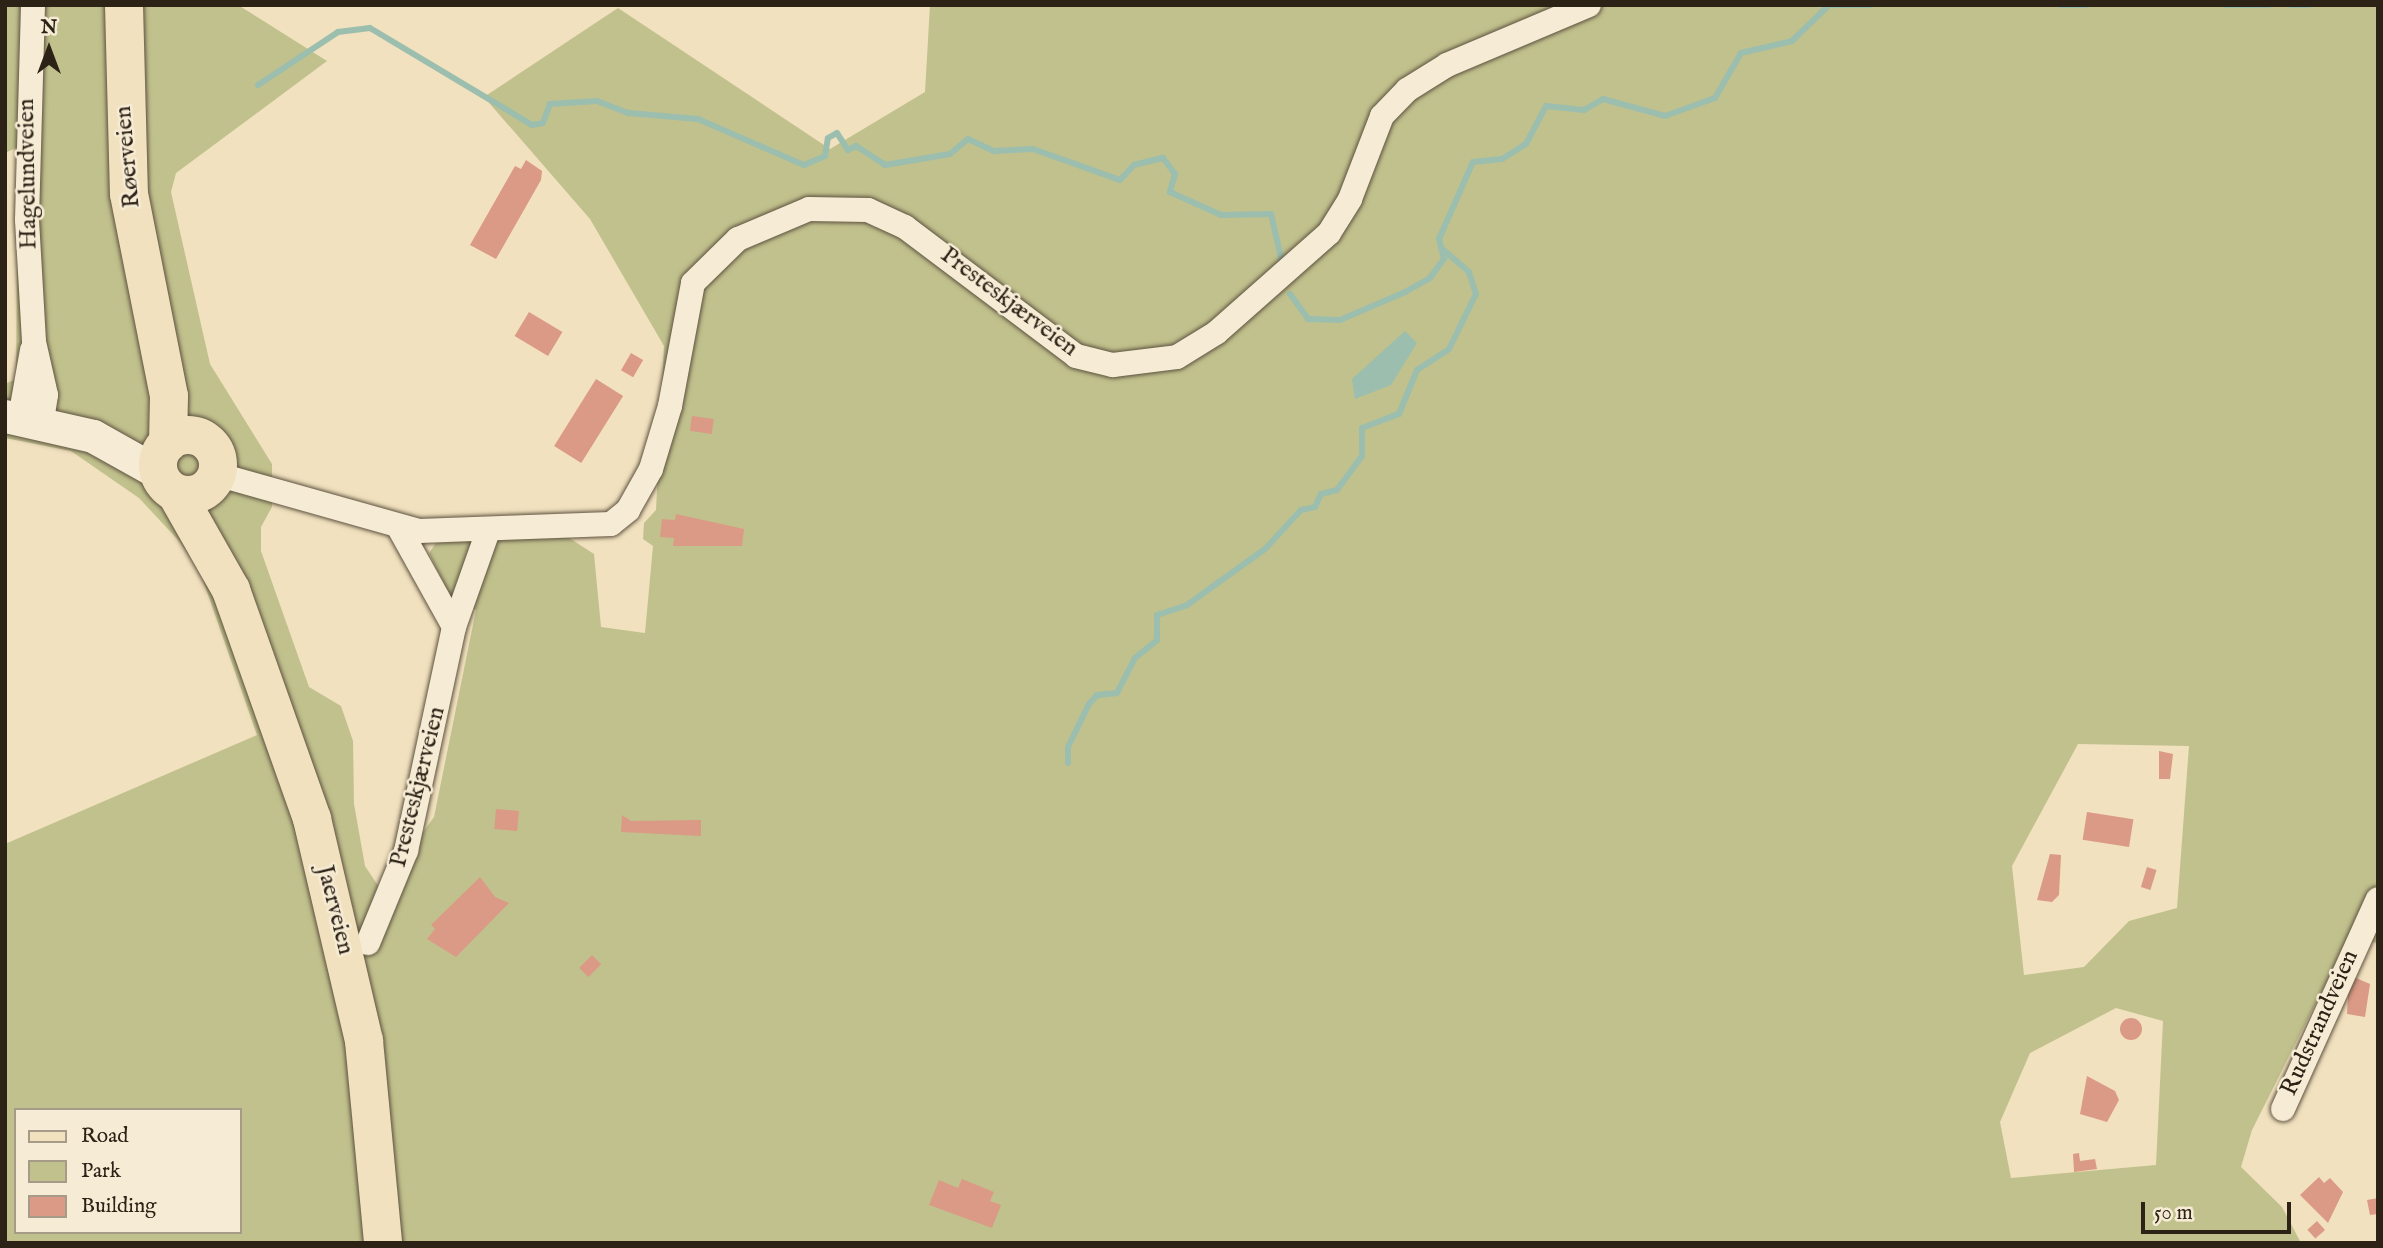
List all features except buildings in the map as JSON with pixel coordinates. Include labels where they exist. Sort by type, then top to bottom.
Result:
[{"type":"main road","name":"Røerveien","points":[[124,5],[125,151],[169,396],[166,464]]},
{"type":"main road","name":"Røerveien","points":[[151,306],[211,466]]},
{"type":"main road","points":[[23,418],[93,436],[166,464],[195,495],[211,466],[186,435],[166,464]]},
{"type":"main road","name":"Jaerveien","points":[[166,464],[231,590],[334,902],[364,1041],[383,1243]]},
{"type":"main road","name":"Jaerveien","points":[[211,466],[231,590]]},
{"type":"street","name":"Hagelundveien","points":[[23,418],[46,395],[34,342],[26,136],[33,5]]},
{"type":"street","name":"Presteskjærveien","points":[[211,466],[399,527],[488,530],[611,524],[628,510],[650,470],[670,406],[693,283],[738,239],[780,216],[839,208],[882,215],[951,256],[1076,356],[1145,365],[1195,348],[1309,256],[1344,212],[1382,116],[1407,90],[1447,65],[1589,5]]},
{"type":"street","points":[[399,527],[454,627]]},
{"type":"street","name":"Presteskjærveien","points":[[368,943],[406,851],[454,627],[488,530]]},
{"type":"street","name":"Rudstrandveien","points":[[2283,1109],[2378,899]]},
{"type":"green space","points":[[5,5],[238,5],[327,61],[176,173],[171,192],[210,364],[272,464],[272,507],[261,527],[261,551],[309,687],[341,706],[353,741],[354,804],[365,866],[381,890],[434,817],[476,610],[451,598],[429,553],[436,543],[563,534],[594,554],[601,627],[645,633],[653,546],[643,539],[644,523],[656,510],[664,346],[590,219],[484,97],[618,8],[830,149],[925,92],[930,5],[2378,5],[2378,943],[2348,939],[2252,1130],[2241,1167],[2282,1207],[2301,1243],[5,1243],[5,844],[257,735],[199,569],[180,542],[139,498],[71,451],[5,438],[5,384],[16,379],[18,147],[5,153]],"holes":[[[2078,744],[2189,746],[2177,908],[2129,921],[2084,967],[2024,975],[2012,866]],[[2116,1008],[2163,1021],[2156,1165],[2011,1178],[2000,1122],[2030,1053]]]},
{"type":"shaded area","points":[[1405,331],[1417,343],[1391,385],[1355,399],[1352,379]]},
{"type":"waterway","points":[[1290,294],[1308,319],[1340,320],[1405,292],[1430,278],[1444,259],[1439,239],[1473,162],[1502,159],[1526,144],[1546,106],[1584,110],[1603,99],[1665,116],[1715,98],[1741,53],[1792,41],[1829,5]]},
{"type":"waterway","points":[[1830,5],[1871,5]]},
{"type":"waterway","points":[[2060,5],[2087,5]]},
{"type":"waterway","points":[[2226,5],[2269,5]]},
{"type":"waterway","points":[[2291,5],[2309,5]]},
{"type":"waterway","points":[[258,85],[338,32],[370,28],[532,125],[543,123],[550,104],[597,101],[629,113],[698,119],[804,165],[825,156],[828,138],[837,133],[848,150],[856,146],[885,165],[950,154],[968,139],[994,151],[1033,149],[1120,180],[1134,165],[1163,158],[1175,174],[1170,192],[1221,215],[1271,214],[1282,262]]},
{"type":"waterway","points":[[1068,763],[1068,747],[1089,704],[1097,695],[1117,693],[1135,658],[1157,640],[1157,615],[1187,605],[1265,549],[1301,510],[1315,507],[1321,494],[1337,490],[1362,456],[1362,428],[1399,414],[1417,370],[1449,349],[1476,294],[1469,272],[1441,248]]}]
